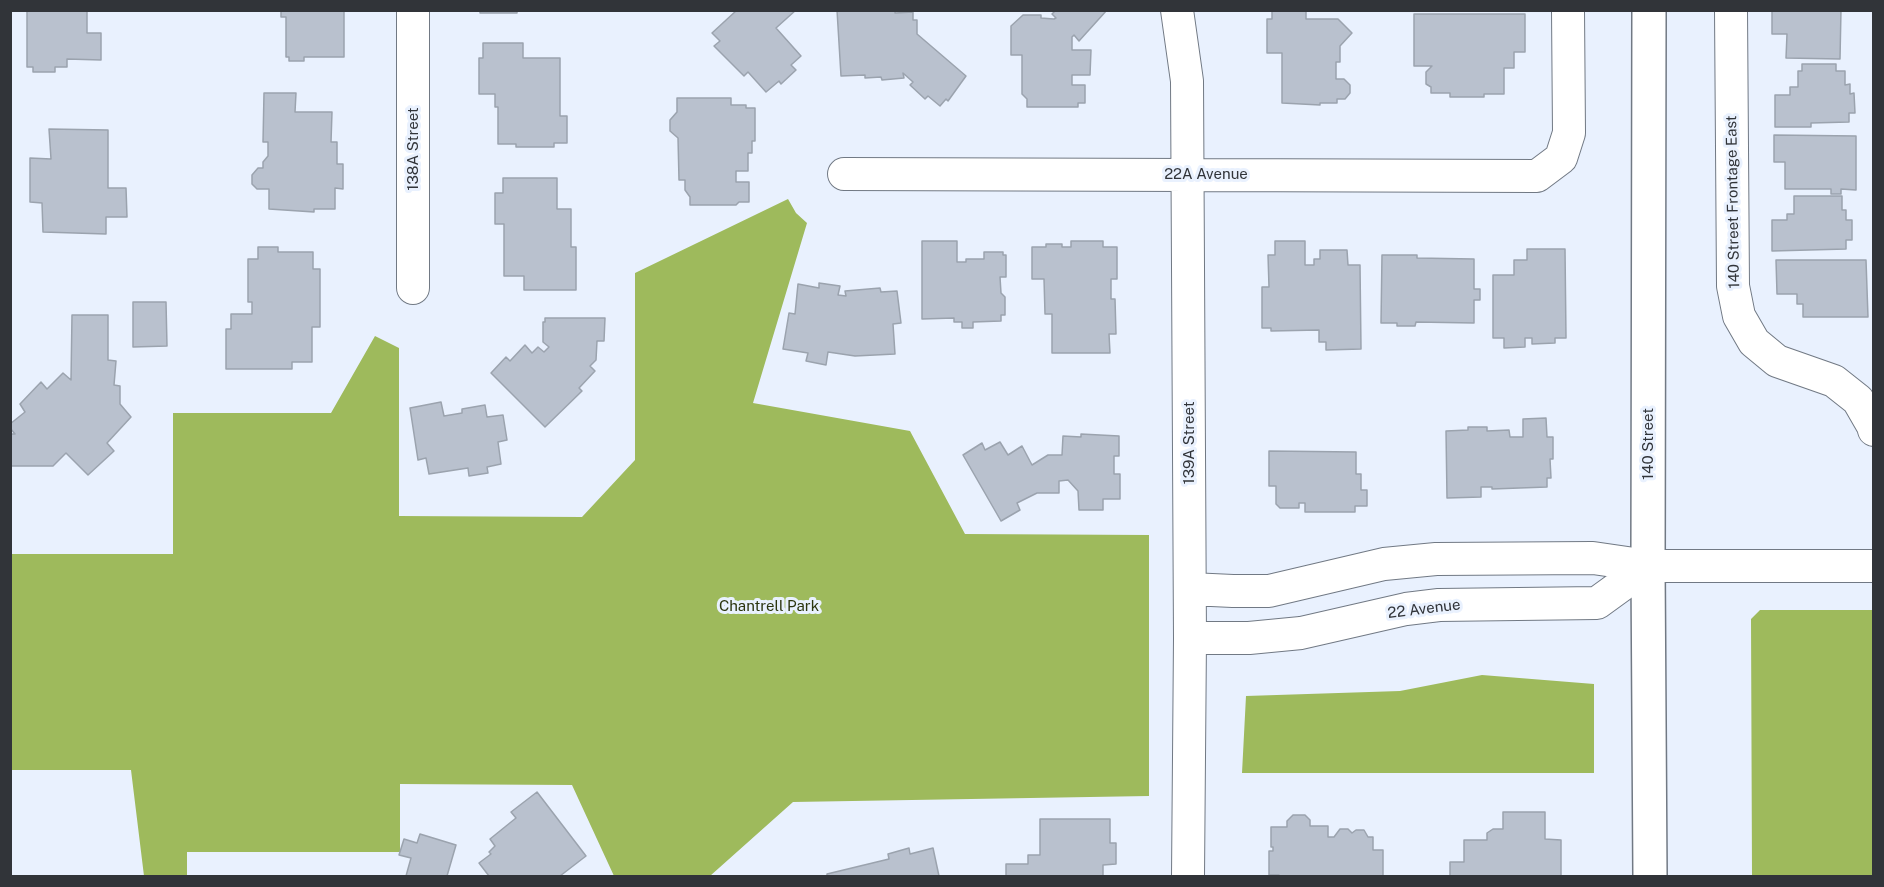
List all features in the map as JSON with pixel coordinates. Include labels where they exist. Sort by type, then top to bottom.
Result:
[{"type":"main road","name":"140 Street","points":[[1648,10],[1650,876]]},
{"type":"street","name":"138A Street","points":[[413,10],[413,288]]},
{"type":"street","name":"139A Street","points":[[1177,10],[1187,81],[1190,589],[1188,876]]},
{"type":"street","name":"22A Avenue","points":[[844,174],[1537,176],[1561,158],[1569,133],[1568,10]]},
{"type":"street","name":"140 Street Frontage East","points":[[1731,10],[1733,286],[1739,316],[1754,342],[1777,361],[1834,381],[1858,400],[1874,430]]},
{"type":"street","points":[[1190,589],[1269,591],[1384,564],[1436,559],[1593,558],[1648,566],[1874,566]]},
{"type":"street","points":[[1436,559],[1439,605]]},
{"type":"street","name":"22 Avenue","points":[[1190,638],[1249,638],[1301,633],[1406,609],[1439,605],[1597,603],[1648,566]]},
{"type":"green space","name":"Chantrell Park","points":[[788,199],[796,213],[807,223],[753,403],[910,431],[965,534],[1149,535],[1149,796],[793,802],[710,876],[614,876],[572,785],[400,784],[400,852],[187,852],[187,876],[144,876],[131,770],[11,770],[11,554],[173,554],[173,413],[331,413],[375,336],[399,348],[399,516],[582,517],[635,460],[635,273]]},
{"type":"green space","points":[[1760,610],[1873,610],[1873,876],[1752,876],[1751,619]]},
{"type":"green space","points":[[1482,675],[1594,684],[1594,773],[1242,773],[1246,696],[1400,691]]},
{"type":"building","points":[[27,10],[87,10],[87,33],[101,33],[101,60],[67,59],[67,67],[55,67],[55,72],[33,72],[33,67],[27,67]]},
{"type":"building","points":[[281,10],[344,10],[344,57],[304,57],[304,61],[289,61],[289,57],[286,57],[286,17],[281,17]]},
{"type":"building","points":[[480,10],[517,10],[517,13],[480,13]]},
{"type":"building","points":[[737,10],[796,10],[776,28],[801,56],[791,65],[796,70],[781,84],[779,81],[766,92],[748,72],[744,76],[714,46],[720,41],[712,33]]},
{"type":"building","points":[[837,10],[913,12],[913,20],[917,20],[917,34],[966,76],[948,101],[946,99],[940,106],[928,96],[925,99],[910,85],[913,82],[903,73],[904,78],[882,80],[881,77],[865,78],[865,75],[841,76]]},
{"type":"building","points":[[1056,10],[1107,10],[1079,41],[1074,35],[1072,37],[1072,50],[1091,50],[1090,75],[1072,75],[1072,85],[1085,85],[1085,103],[1078,103],[1078,107],[1027,107],[1027,99],[1022,94],[1022,55],[1011,55],[1011,26],[1023,15],[1041,15],[1041,18],[1054,19],[1056,18],[1052,14]]},
{"type":"building","points":[[1272,10],[1306,10],[1306,19],[1338,19],[1352,33],[1340,46],[1340,62],[1336,62],[1336,79],[1344,79],[1350,85],[1350,93],[1345,99],[1337,99],[1337,103],[1320,103],[1320,105],[1282,103],[1282,53],[1267,53],[1267,19],[1272,19]]},
{"type":"building","points":[[1772,10],[1841,10],[1840,59],[1786,58],[1787,34],[1772,34]]},
{"type":"building","points":[[1414,14],[1525,14],[1525,52],[1514,52],[1514,68],[1504,68],[1504,94],[1484,94],[1484,97],[1450,97],[1450,93],[1431,93],[1431,87],[1426,84],[1426,72],[1432,66],[1414,66]]},
{"type":"building","points":[[483,43],[523,43],[523,58],[560,58],[560,116],[567,116],[567,143],[554,143],[554,147],[516,147],[516,144],[498,144],[498,107],[495,107],[495,94],[479,94],[479,58],[483,58]]},
{"type":"building","points":[[1802,64],[1836,64],[1836,71],[1845,71],[1845,85],[1850,84],[1850,94],[1854,93],[1855,113],[1849,113],[1849,122],[1811,123],[1811,127],[1775,127],[1775,95],[1790,95],[1790,87],[1798,87],[1798,71],[1802,71]]},
{"type":"building","points":[[264,93],[296,93],[295,112],[332,112],[331,142],[337,142],[337,164],[343,164],[343,189],[335,188],[335,209],[314,209],[314,212],[269,209],[269,189],[257,189],[252,184],[252,175],[258,168],[263,168],[263,162],[268,156],[268,142],[263,142]]},
{"type":"building","points":[[677,98],[731,98],[731,105],[746,105],[746,108],[755,108],[755,141],[752,141],[752,153],[748,153],[748,171],[736,171],[736,182],[749,182],[749,202],[739,202],[736,205],[690,205],[690,197],[685,190],[685,180],[679,180],[678,138],[670,131],[670,120],[677,112]]},
{"type":"building","points":[[49,129],[108,130],[108,188],[126,188],[127,217],[106,217],[106,234],[43,232],[42,203],[30,202],[30,158],[51,159]]},
{"type":"building","points":[[1774,135],[1856,136],[1856,190],[1841,189],[1841,194],[1831,194],[1831,189],[1785,189],[1785,162],[1774,162]]},
{"type":"building","points":[[503,178],[557,178],[557,209],[571,209],[571,247],[576,247],[576,290],[524,290],[524,276],[504,276],[504,224],[495,224],[495,193],[503,193]]},
{"type":"building","points":[[1794,196],[1842,196],[1842,210],[1846,210],[1846,220],[1852,220],[1852,240],[1846,240],[1846,249],[1772,251],[1772,220],[1787,220],[1787,214],[1794,214]]},
{"type":"building","points":[[922,241],[957,241],[957,262],[966,262],[966,259],[984,259],[984,252],[1003,252],[1003,255],[1006,255],[1006,277],[1000,277],[1001,293],[1005,297],[1005,315],[1001,315],[1001,321],[973,322],[973,328],[962,328],[962,322],[954,322],[954,318],[922,319]]},
{"type":"building","points":[[1071,241],[1103,241],[1103,247],[1117,247],[1117,279],[1111,279],[1111,299],[1115,299],[1116,334],[1109,334],[1110,353],[1052,353],[1052,314],[1045,314],[1044,279],[1032,279],[1032,247],[1062,244],[1062,247],[1071,247]]},
{"type":"building","points":[[1275,241],[1305,241],[1305,265],[1314,265],[1314,259],[1320,259],[1320,250],[1347,250],[1348,265],[1360,265],[1361,349],[1326,350],[1326,342],[1319,342],[1319,330],[1271,331],[1271,328],[1262,328],[1262,287],[1269,287],[1268,255],[1275,255]]},
{"type":"building","points":[[258,247],[278,247],[278,252],[313,252],[313,269],[320,269],[320,327],[312,327],[312,362],[292,362],[292,369],[226,369],[226,329],[231,329],[231,314],[252,314],[252,302],[248,302],[248,259],[258,259]]},
{"type":"building","points":[[1527,249],[1565,249],[1566,338],[1555,338],[1555,343],[1532,344],[1532,338],[1525,338],[1525,347],[1504,348],[1504,338],[1493,338],[1493,275],[1514,275],[1514,260],[1527,260]]},
{"type":"building","points":[[1382,255],[1474,259],[1474,289],[1480,289],[1480,300],[1474,300],[1474,323],[1416,322],[1415,326],[1397,326],[1397,323],[1381,323]]},
{"type":"building","points":[[1776,260],[1866,260],[1868,317],[1803,317],[1803,304],[1797,304],[1797,294],[1777,294]]},
{"type":"building","points":[[819,283],[840,286],[838,295],[846,296],[845,291],[880,288],[881,292],[897,291],[901,323],[893,324],[895,354],[855,356],[828,352],[826,365],[806,361],[808,353],[783,349],[789,313],[795,314],[798,284],[819,288]]},
{"type":"building","points":[[133,302],[166,302],[167,346],[133,347]]},
{"type":"building","points":[[72,315],[108,315],[108,360],[116,361],[114,385],[120,386],[120,404],[131,417],[107,443],[114,451],[88,475],[66,453],[53,466],[10,466],[10,434],[15,434],[10,424],[25,412],[20,404],[41,382],[47,389],[63,373],[71,380]]},
{"type":"building","points":[[545,318],[605,318],[604,341],[597,341],[596,360],[590,366],[595,371],[579,388],[582,391],[545,427],[491,373],[506,357],[510,361],[525,345],[532,353],[538,347],[544,352],[549,347],[543,342]]},
{"type":"building","points":[[441,402],[444,416],[462,413],[462,409],[485,405],[487,417],[503,415],[507,440],[498,442],[501,464],[487,467],[488,473],[469,476],[468,468],[429,474],[426,458],[418,460],[410,408]]},
{"type":"building","points":[[1546,418],[1547,437],[1553,437],[1553,459],[1550,459],[1551,478],[1547,478],[1547,487],[1492,489],[1492,487],[1481,487],[1481,497],[1447,498],[1446,431],[1468,430],[1468,427],[1487,427],[1487,431],[1509,430],[1510,437],[1523,437],[1523,419]]},
{"type":"building","points":[[1081,434],[1119,436],[1119,456],[1114,456],[1114,474],[1120,474],[1120,499],[1103,499],[1103,510],[1079,510],[1078,491],[1068,480],[1059,481],[1059,493],[1037,493],[1017,503],[1020,510],[1001,521],[963,455],[982,443],[985,450],[1000,442],[1008,455],[1022,446],[1032,465],[1048,455],[1062,455],[1063,436],[1081,437]]},
{"type":"building","points":[[1269,451],[1356,452],[1356,474],[1361,474],[1361,490],[1367,490],[1367,506],[1355,506],[1355,512],[1305,512],[1305,503],[1299,503],[1299,508],[1280,508],[1276,504],[1276,486],[1269,486]]},
{"type":"building","points":[[537,792],[586,856],[560,876],[489,876],[479,863],[491,854],[489,852],[495,846],[490,839],[516,818],[511,812]]},
{"type":"building","points":[[1503,812],[1545,812],[1545,839],[1561,840],[1561,876],[1450,876],[1450,862],[1464,862],[1464,840],[1487,840],[1487,833],[1493,829],[1503,829]]},
{"type":"building","points":[[1293,815],[1305,815],[1310,820],[1310,826],[1328,826],[1328,837],[1334,837],[1340,829],[1348,829],[1352,833],[1356,830],[1364,830],[1368,837],[1373,837],[1373,850],[1383,850],[1383,876],[1269,875],[1269,851],[1273,851],[1271,827],[1287,827],[1287,821]]},
{"type":"building","points":[[1040,819],[1110,819],[1110,843],[1116,843],[1116,864],[1103,865],[1103,876],[1006,876],[1006,864],[1028,864],[1028,855],[1040,855]]},
{"type":"building","points":[[420,834],[456,845],[447,876],[406,876],[411,858],[399,855],[404,839],[417,843]]},
{"type":"building","points":[[909,848],[910,854],[933,848],[939,876],[827,876],[827,874],[889,859],[888,854]]}]
